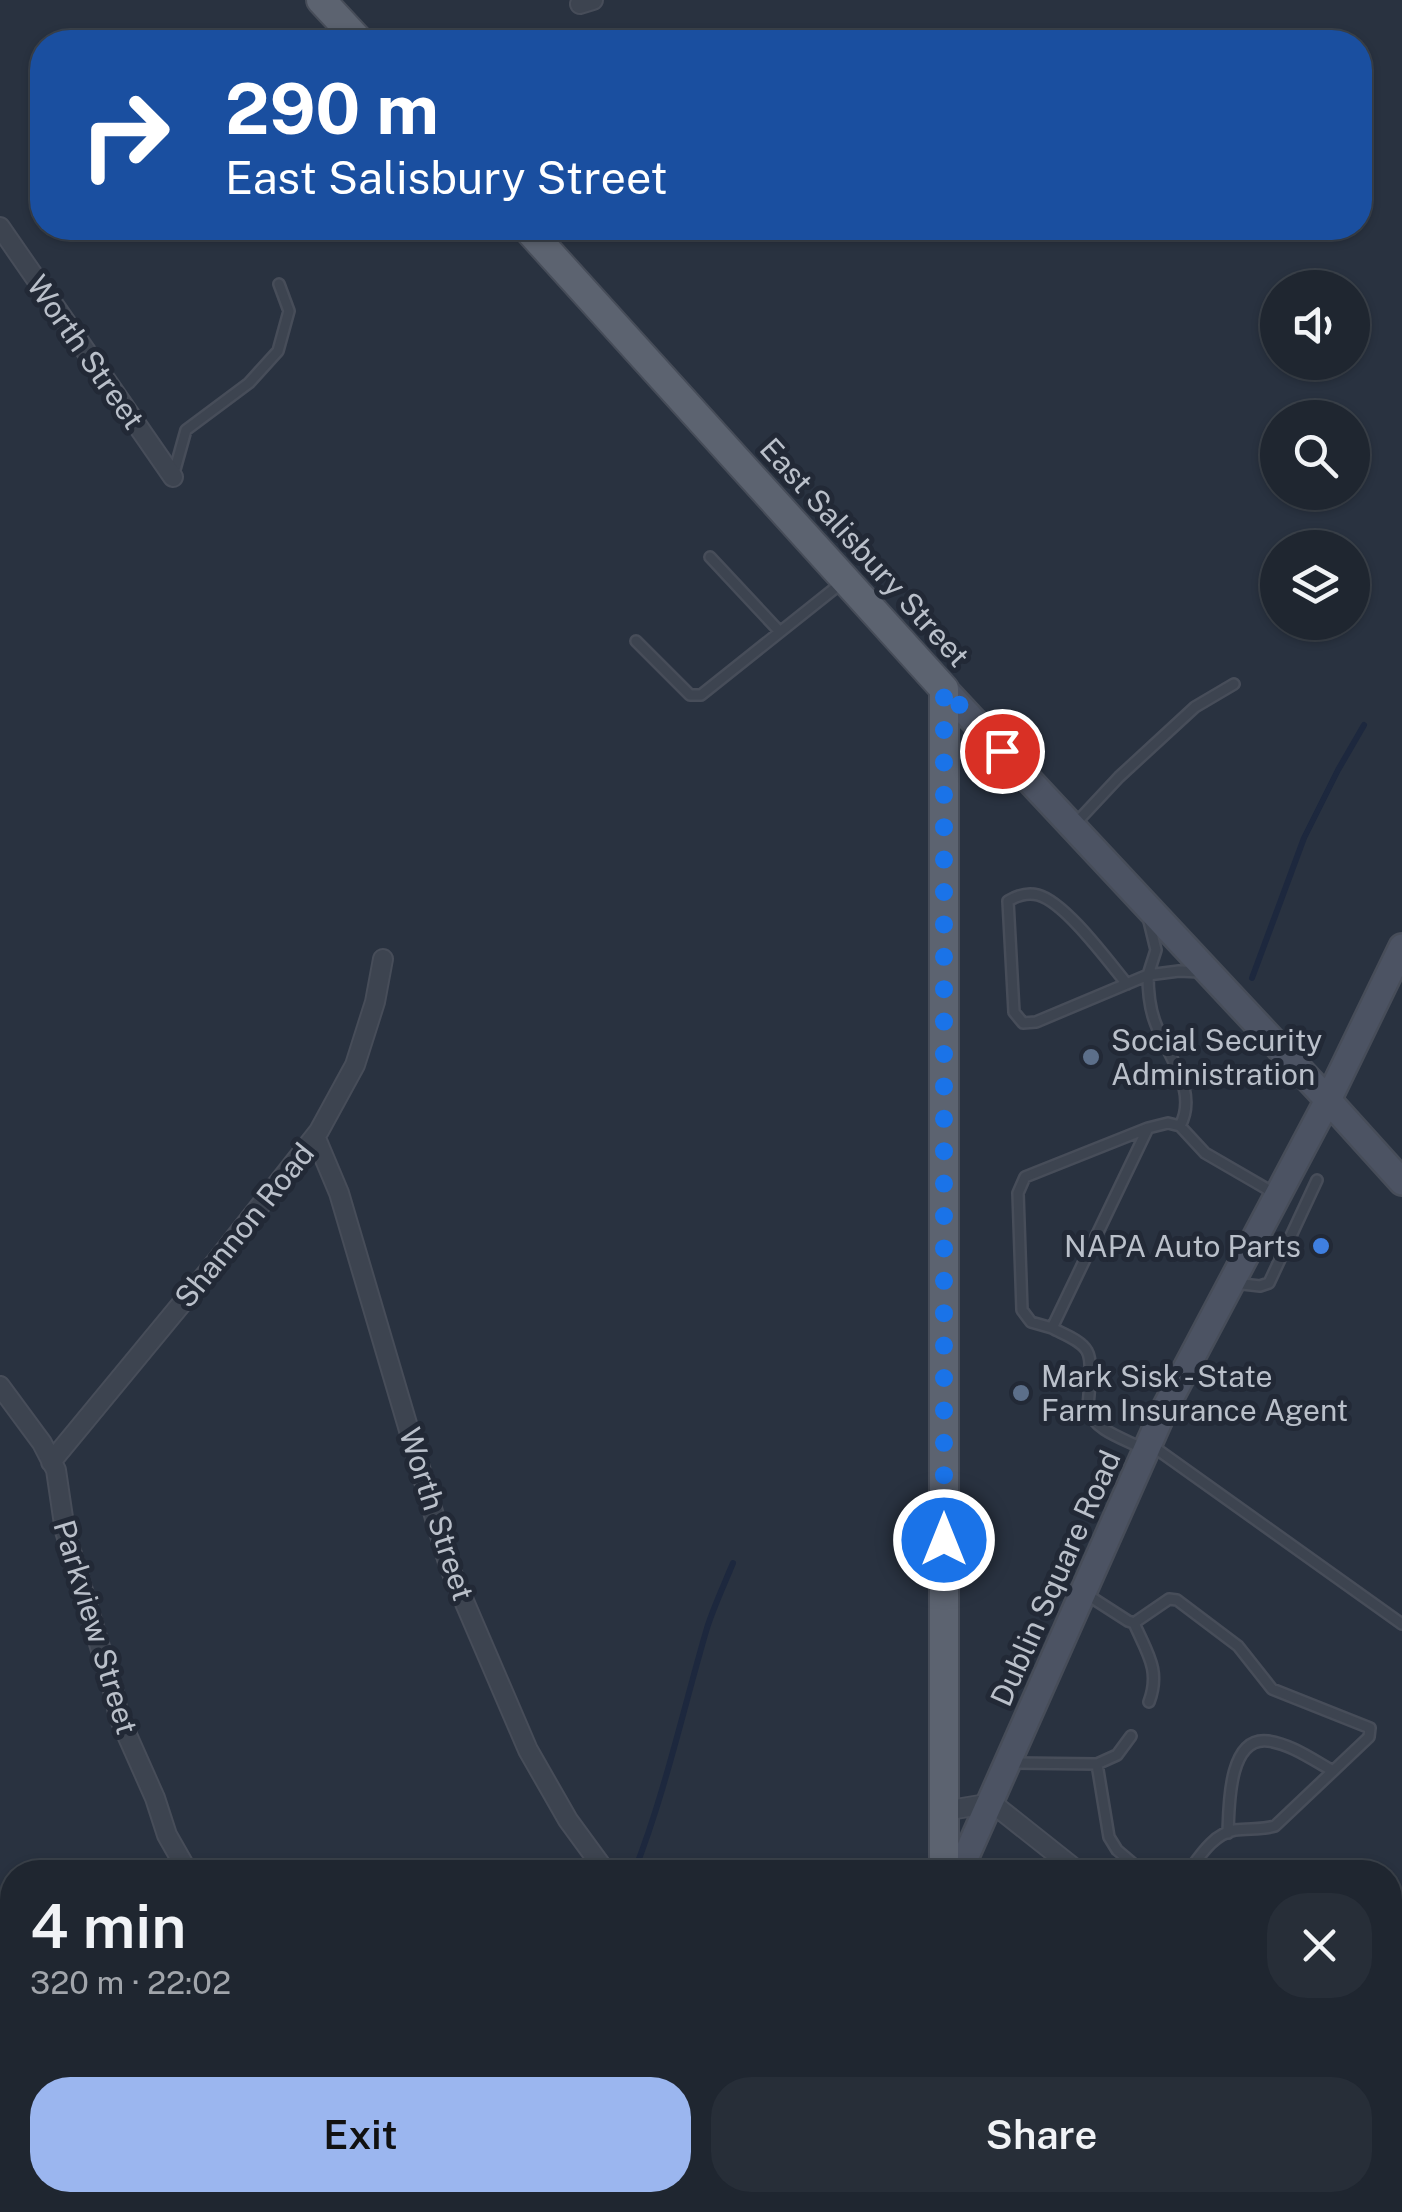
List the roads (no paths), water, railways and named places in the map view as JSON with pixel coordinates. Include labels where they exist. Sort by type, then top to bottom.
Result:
[{"type":"main road","points":[[321,0],[349,30]]},
{"type":"main road","name":"East Salisbury Street","points":[[538,240],[944,688]]},
{"type":"main road","points":[[944,688],[944,1860]]},
{"type":"street","name":"Worth Street","points":[[0,227],[173,476]]},
{"type":"street","name":"East Salisbury Street","points":[[944,688],[1402,1181]]},
{"type":"street","name":"Dublin Square Road","points":[[965,1860],[1163,1412],[1328,1100],[1402,946]]},
{"type":"street","name":"Shannon Road","points":[[52,1462],[315,1136],[354,1064],[375,1002],[383,959]]},
{"type":"street","name":"Worth Street","points":[[315,1136],[339,1193],[449,1566],[528,1750],[568,1820],[597,1860]]},
{"type":"street","name":"Parkview Street","points":[[0,1386],[56,1470],[65,1531],[119,1717],[167,1835],[181,1860]]},
{"type":"street","points":[[944,1811],[992,1803],[1064,1860]]},
{"type":"lane","points":[[173,476],[186,430],[249,384],[278,351],[289,311],[280,284]]},
{"type":"lane","points":[[710,558],[780,632]]},
{"type":"lane","points":[[636,641],[690,695],[701,695],[846,580]]},
{"type":"lane","points":[[1073,826],[1196,707],[1234,684]]},
{"type":"lane","points":[[1128,984],[1053,903],[1026,893],[1008,901],[1014,1012],[1024,1023],[1036,1022],[1128,984],[1148,975],[1209,973]]},
{"type":"lane","points":[[1141,899],[1156,950],[1148,975],[1148,999],[1187,1094],[1187,1109],[1180,1126]]},
{"type":"lane","points":[[1278,1195],[1205,1154],[1180,1126],[1168,1122],[1025,1178],[1018,1193],[1022,1310],[1030,1322],[1052,1328],[1087,1351],[1088,1410],[1096,1425],[1148,1447],[1402,1624]]},
{"type":"lane","points":[[1052,1328],[1148,1128]]},
{"type":"lane","points":[[1231,1283],[1268,1283],[1317,1180]]},
{"type":"lane","points":[[1084,1592],[1134,1623],[1169,1599],[1177,1600],[1238,1646],[1272,1689],[1368,1726],[1371,1733],[1275,1826],[1228,1832],[1218,1837],[1198,1860]]},
{"type":"lane","points":[[1134,1623],[1154,1671],[1156,1683],[1149,1702]]},
{"type":"lane","points":[[1009,1762],[1097,1764],[1117,1755],[1131,1736]]},
{"type":"lane","points":[[1228,1832],[1232,1775],[1240,1757],[1252,1744],[1265,1740],[1289,1747],[1334,1771]]},
{"type":"lane","points":[[1097,1764],[1108,1838],[1127,1860]]},
{"type":"waterway","points":[[1252,978],[1304,838],[1364,725]]},
{"type":"waterway","points":[[638,1860],[707,1628],[733,1563]]},
{"type":"place","name":"Social Security Administration","points":[[1091,1057]]},
{"type":"place","name":"NAPA Auto Parts","points":[[1321,1246]]},
{"type":"place","name":"Mark Sisk - State Farm Insurance Agent","points":[[1021,1393]]}]
